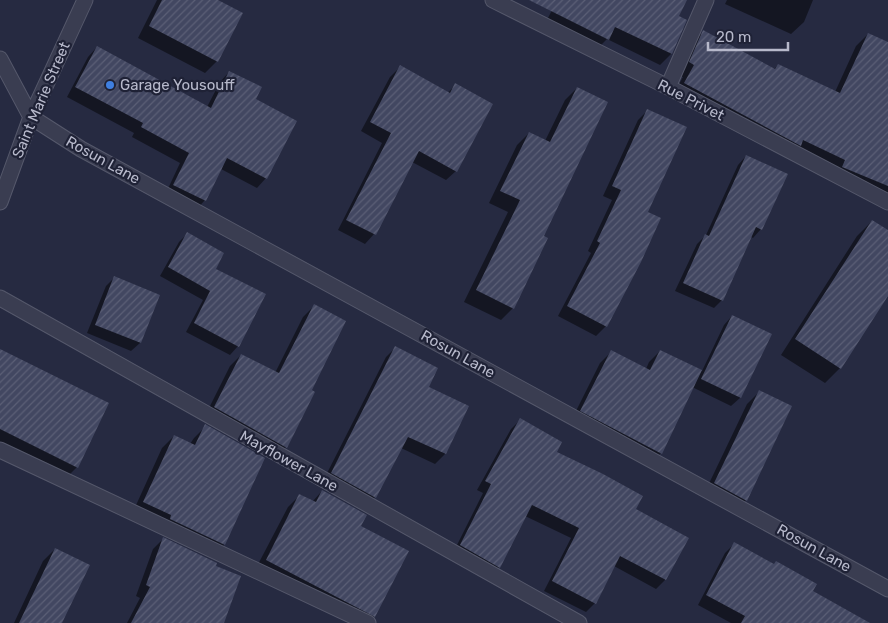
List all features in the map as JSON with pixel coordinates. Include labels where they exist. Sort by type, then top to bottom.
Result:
[{"type":"street","name":"Saint Marie Street","points":[[0,202],[30,117],[85,0]]},
{"type":"street","name":"Rue Privet","points":[[493,0],[668,87],[888,202]]},
{"type":"street","points":[[668,87],[706,0]]},
{"type":"street","points":[[0,59],[30,117]]},
{"type":"street","name":"Rosun Lane","points":[[30,117],[81,149],[888,589]]},
{"type":"street","name":"Mayflower Lane","points":[[0,298],[579,623]]},
{"type":"street","points":[[0,450],[368,623]]},
{"type":"building","points":[[162,0],[218,0],[243,13],[218,62],[149,26]]},
{"type":"building","points":[[529,0],[687,0],[679,16],[687,20],[672,54],[615,27],[609,40]]},
{"type":"building","points":[[703,30],[775,69],[778,64],[840,93],[868,33],[888,42],[888,186],[842,167],[845,160],[803,140],[801,146],[684,83],[694,65],[689,62]]},
{"type":"building","points":[[97,46],[211,108],[229,71],[262,87],[256,99],[297,121],[267,179],[227,158],[206,201],[173,185],[189,153],[141,127],[143,123],[75,87]]},
{"type":"building","points":[[400,65],[450,93],[455,83],[493,104],[457,172],[419,151],[376,235],[346,220],[391,133],[370,122]]},
{"type":"building","points":[[577,87],[608,102],[544,236],[548,238],[514,309],[476,290],[520,200],[500,191],[529,132],[550,142]]},
{"type":"building","points":[[647,109],[687,127],[648,212],[661,218],[641,262],[607,327],[567,306],[600,243],[597,241],[621,190],[612,186]]},
{"type":"building","points":[[746,155],[788,174],[762,230],[756,227],[723,301],[683,283],[705,234],[709,236]]},
{"type":"building","points":[[872,220],[888,230],[888,296],[841,369],[795,339]]},
{"type":"building","points":[[187,232],[224,253],[216,269],[266,294],[239,347],[194,323],[210,291],[168,267]]},
{"type":"building","points":[[114,276],[160,295],[141,343],[95,325]]},
{"type":"building","points":[[314,304],[346,321],[312,390],[315,392],[287,448],[214,407],[241,354],[279,373]]},
{"type":"building","points":[[732,315],[772,334],[741,398],[701,379]]},
{"type":"building","points":[[395,346],[438,368],[429,387],[469,406],[446,454],[408,437],[376,498],[331,473]]},
{"type":"building","points":[[0,349],[109,403],[78,468],[0,429]]},
{"type":"building","points":[[611,350],[650,370],[660,350],[702,370],[662,454],[580,411]]},
{"type":"building","points":[[759,390],[792,406],[747,501],[714,483]]},
{"type":"building","points":[[520,418],[562,442],[557,452],[643,496],[636,509],[689,538],[666,580],[620,556],[596,604],[552,581],[579,528],[532,505],[500,568],[460,545],[491,484],[485,481]]},
{"type":"building","points":[[205,424],[265,458],[225,545],[170,519],[171,515],[143,502],[174,435],[195,445]]},
{"type":"building","points":[[322,490],[367,515],[361,526],[409,551],[375,617],[266,560],[299,494],[316,502]]},
{"type":"building","points":[[163,537],[217,563],[216,566],[241,576],[224,623],[131,623],[150,587],[146,585]]},
{"type":"building","points":[[734,542],[774,564],[776,561],[817,584],[813,591],[870,623],[741,623],[745,616],[706,595]]},
{"type":"building","points":[[55,548],[90,565],[62,623],[19,623]]},
{"type":"place","name":"Garage Yousouff","points":[[110,85]]}]
